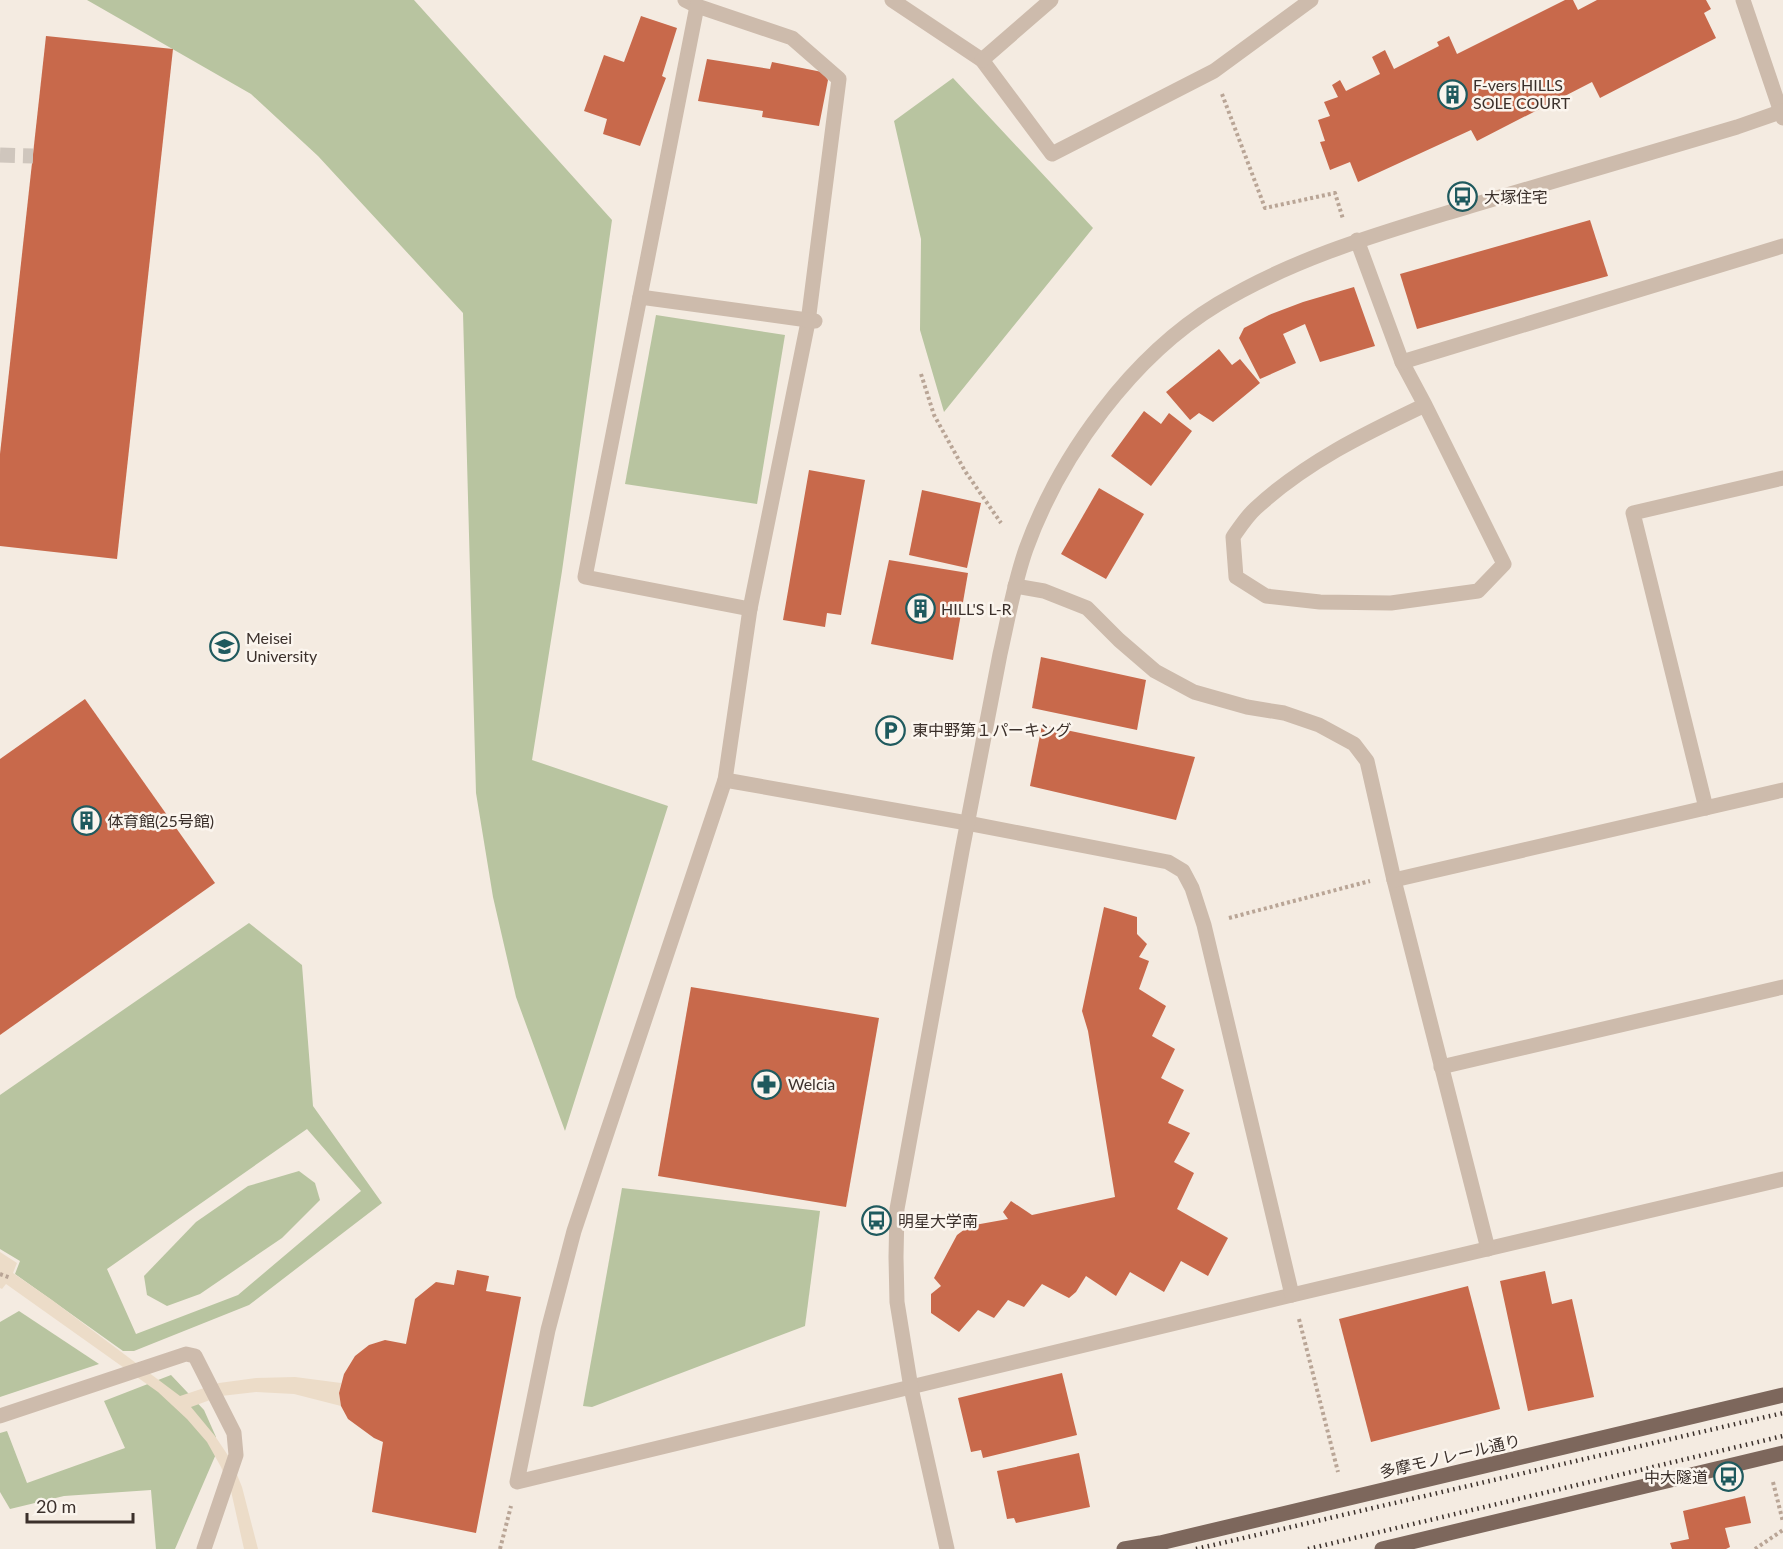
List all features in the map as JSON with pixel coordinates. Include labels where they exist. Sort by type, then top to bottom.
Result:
[{"type":"main road","name":"多摩モノレール通り","points":[[1124,1549],[1160,1543],[1783,1395]]},
{"type":"main road","points":[[1382,1549],[1783,1453]]},
{"type":"street","points":[[892,0],[982,60],[1052,154],[1214,71],[1311,0]]},
{"type":"street","points":[[982,60],[1051,0]]},
{"type":"street","points":[[947,1549],[911,1388],[897,1302],[897,1209],[990,702],[1015,586],[1027,547],[1053,488],[1094,421],[1154,354],[1216,305],[1277,271],[1357,240],[1782,114],[1743,0]]},
{"type":"street","points":[[750,609],[585,577],[640,297],[691,3],[792,38],[839,79],[811,322],[750,609],[725,780],[574,1231],[548,1330],[517,1482],[1783,1179]]},
{"type":"street","points":[[1357,240],[1402,362],[1425,405],[1504,564],[1478,591],[1391,603],[1320,602],[1266,596],[1236,577],[1233,537],[1254,509],[1311,463],[1365,433],[1425,405]]},
{"type":"street","points":[[1402,362],[1783,246]]},
{"type":"street","points":[[640,297],[811,322]]},
{"type":"street","points":[[1706,808],[1633,513],[1783,478]]},
{"type":"street","points":[[1015,586],[1044,591],[1087,608],[1155,671],[1194,692],[1284,713],[1319,725],[1354,744],[1367,761],[1394,880],[1488,1250]]},
{"type":"street","points":[[725,780],[968,823],[1168,862],[1183,871],[1192,888],[1204,924],[1292,1295]]},
{"type":"street","points":[[1394,880],[1783,790]]},
{"type":"street","points":[[1441,1067],[1783,987]]},
{"type":"street","points":[[0,1416],[186,1353],[195,1356],[234,1433],[236,1455],[204,1549]]},
{"type":"path","points":[[1214,71],[1265,208],[1335,193],[1344,220]]},
{"type":"path","points":[[921,374],[934,415],[965,471],[1001,523]]},
{"type":"path","points":[[1204,924],[1372,881],[1394,880]]},
{"type":"path","points":[[0,1274],[11,1278]]},
{"type":"path","points":[[1292,1295],[1338,1472]]},
{"type":"path","points":[[1773,1478],[1783,1522]]},
{"type":"path","points":[[500,1549],[508,1519]]},
{"type":"path","points":[[1755,1549],[1783,1530]]},
{"type":"green space","points":[[87,0],[414,0],[612,220],[562,571],[532,760],[668,806],[565,1131],[516,997],[493,897],[476,793],[463,313],[318,156],[251,94]]},
{"type":"green space","points":[[953,78],[1093,228],[944,412],[920,330],[921,239],[894,121]]},
{"type":"green space","points":[[656,315],[785,335],[757,504],[625,484]]},
{"type":"green space","points":[[249,923],[302,965],[313,1106],[382,1203],[249,1305],[134,1351],[123,1351],[15,1274],[20,1261],[0,1249],[0,1095]],"holes":[[[307,1129],[361,1191],[238,1295],[136,1334],[107,1269]]]},
{"type":"green space","points":[[299,1171],[315,1183],[320,1200],[282,1238],[200,1294],[167,1306],[147,1295],[144,1276],[196,1222],[248,1186]]},
{"type":"green space","points":[[622,1188],[820,1211],[805,1326],[592,1407],[583,1406]]},
{"type":"green space","points":[[19,1311],[99,1364],[0,1397],[0,1322]]},
{"type":"green space","points":[[171,1375],[204,1410],[216,1437],[216,1454],[175,1549],[156,1549],[151,1490],[64,1496],[10,1509],[0,1492],[0,1433],[7,1431],[27,1483],[125,1448],[104,1401]]},
{"type":"shaded area","points":[[0,1252],[17,1263],[13,1273],[180,1396],[219,1383],[256,1378],[295,1377],[341,1383],[339,1393],[341,1406],[294,1394],[256,1392],[221,1396],[191,1407],[231,1460],[242,1487],[258,1549],[244,1549],[231,1491],[207,1442],[187,1419],[158,1392],[6,1284],[2,1289],[0,1288]]},
{"type":"building","name":"F-vers HILLS SOLE COURT","points":[[1565,0],[1573,0],[1578,10],[1597,0],[1706,0],[1711,9],[1704,13],[1716,38],[1600,98],[1592,82],[1477,141],[1471,130],[1358,182],[1350,162],[1330,170],[1320,142],[1325,141],[1318,120],[1330,116],[1324,102],[1338,97],[1332,85],[1340,80],[1346,91],[1380,74],[1372,57],[1385,50],[1394,69],[1439,46],[1437,42],[1449,36],[1457,54]]},
{"type":"building","points":[[641,16],[677,28],[662,76],[666,78],[640,146],[603,134],[607,119],[584,111],[604,55],[624,62]]},
{"type":"building","points":[[46,36],[173,49],[117,559],[0,546],[0,454]]},
{"type":"building","points":[[707,59],[770,69],[772,62],[822,72],[828,80],[819,126],[762,117],[763,111],[698,101]]},
{"type":"building","points":[[1590,220],[1608,276],[1417,329],[1400,274]]},
{"type":"building","points":[[1354,287],[1375,346],[1320,362],[1305,324],[1283,334],[1296,363],[1260,379],[1239,338],[1244,328],[1269,315],[1303,302]]},
{"type":"building","points":[[1219,349],[1232,365],[1240,359],[1260,383],[1213,422],[1199,413],[1190,420],[1166,392]]},
{"type":"building","points":[[1144,411],[1161,424],[1169,413],[1192,431],[1151,486],[1111,456]]},
{"type":"building","points":[[809,470],[865,480],[841,615],[827,613],[825,627],[783,620]]},
{"type":"building","points":[[1099,488],[1144,514],[1106,579],[1061,554]]},
{"type":"building","name":"HILL'S L-R","points":[[922,490],[981,503],[967,568],[909,555]]},
{"type":"building","name":"HILL'S L-R","points":[[889,560],[968,573],[953,660],[871,644]]},
{"type":"building","points":[[1041,657],[1146,680],[1137,730],[1032,708]]},
{"type":"building","name":"体育館(25号館)","points":[[85,699],[215,883],[0,1035],[0,759]]},
{"type":"building","points":[[1042,725],[1195,757],[1176,820],[1030,786]]},
{"type":"building","points":[[1104,907],[1137,917],[1137,934],[1147,944],[1139,957],[1149,961],[1139,989],[1166,1006],[1152,1036],[1175,1049],[1161,1078],[1184,1090],[1168,1123],[1190,1133],[1174,1162],[1194,1173],[1177,1209],[1228,1238],[1208,1276],[1181,1261],[1164,1292],[1130,1272],[1116,1296],[1086,1276],[1076,1292],[1069,1298],[1042,1284],[1024,1307],[1008,1300],[994,1318],[978,1310],[959,1332],[931,1313],[931,1294],[941,1286],[934,1278],[957,1235],[969,1226],[1008,1219],[1003,1212],[1011,1201],[1032,1215],[1115,1197],[1088,1031],[1082,1011]]},
{"type":"building","points":[[691,987],[879,1018],[846,1207],[658,1176]]},
{"type":"building","points":[[457,1270],[489,1276],[486,1291],[521,1297],[476,1533],[372,1512],[383,1442],[348,1419],[341,1406],[339,1393],[344,1374],[355,1356],[369,1345],[385,1340],[406,1344],[415,1299],[436,1282],[454,1285]]},
{"type":"building","points":[[1545,1271],[1552,1304],[1572,1299],[1594,1397],[1528,1411],[1500,1281]]},
{"type":"building","points":[[1468,1286],[1500,1409],[1371,1442],[1339,1319]]},
{"type":"building","points":[[1062,1373],[1077,1435],[983,1458],[981,1450],[971,1452],[958,1398]]},
{"type":"building","points":[[1079,1453],[1090,1507],[1016,1523],[1014,1518],[1007,1519],[997,1471]]},
{"type":"building","points":[[1745,1496],[1751,1523],[1725,1528],[1730,1547],[1726,1549],[1672,1549],[1670,1543],[1689,1539],[1683,1511]]},
{"type":"tunnel","points":[[0,155],[33,156]]},
{"type":"railway","points":[[1196,1549],[1783,1413]]},
{"type":"railway","points":[[1308,1549],[1783,1436]]},
{"type":"place","name":"F-vers HILLS SOLE COURT","points":[[1452,94]]},
{"type":"place","name":"大塚住宅","points":[[1463,197]]},
{"type":"place","name":"HILL'S L-R","points":[[920,609]]},
{"type":"place","name":"Meisei University","points":[[225,647]]},
{"type":"place","name":"東中野第１パーキング","points":[[891,730]]},
{"type":"place","name":"体育館(25号館)","points":[[86,821]]},
{"type":"place","name":"Welcia","points":[[767,1084]]},
{"type":"place","name":"明星大学南","points":[[877,1221]]},
{"type":"place","name":"中大隧道","points":[[1729,1477]]}]
